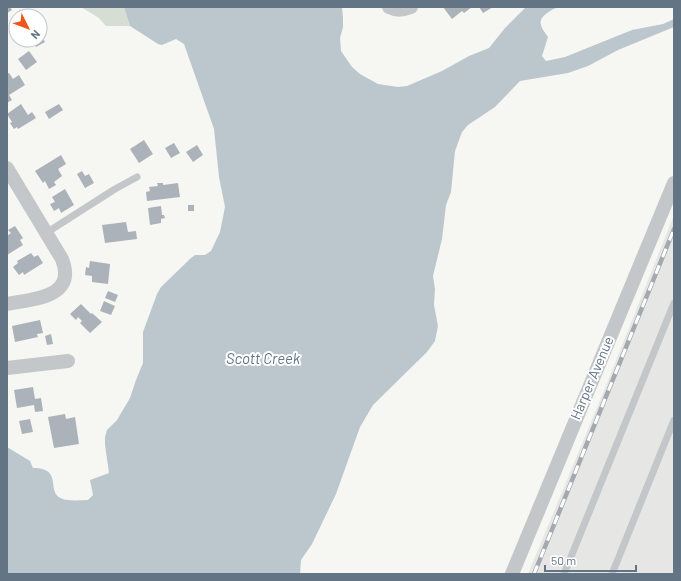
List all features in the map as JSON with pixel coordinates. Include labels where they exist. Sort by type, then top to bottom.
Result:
[{"type":"street","points":[[390,7],[395,10],[402,10],[411,7]]},
{"type":"street","points":[[7,168],[65,267],[65,275],[60,288],[53,293],[46,297],[7,304]]},
{"type":"street","name":"Harper Avenue","points":[[512,574],[674,183]]},
{"type":"street","points":[[7,368],[68,361]]},
{"type":"lane","points":[[46,233],[115,189],[137,177]]},
{"type":"lane","points":[[564,574],[674,303]]},
{"type":"lane","points":[[612,574],[674,420]]},
{"type":"shaded area","points":[[81,7],[124,7],[130,26],[106,26],[99,18]]},
{"type":"shaded area","points":[[674,215],[674,574],[528,574],[603,393]]},
{"type":"water","name":"Scott Creek","points":[[124,7],[342,7],[343,27],[340,38],[341,51],[352,67],[360,74],[378,84],[398,87],[407,86],[442,71],[469,56],[489,48],[505,28],[526,7],[558,7],[546,14],[541,19],[542,28],[548,37],[542,56],[546,61],[565,57],[632,30],[663,24],[674,19],[674,27],[618,50],[588,66],[568,73],[520,81],[495,107],[468,125],[462,132],[455,151],[451,192],[446,205],[442,239],[433,276],[435,289],[434,305],[438,326],[435,341],[427,352],[373,405],[360,427],[336,494],[312,544],[301,560],[300,574],[7,574],[7,447],[30,461],[33,468],[43,469],[49,473],[52,477],[56,494],[60,498],[70,500],[88,500],[93,495],[90,480],[109,473],[105,437],[107,430],[117,420],[130,398],[143,363],[143,332],[157,294],[161,287],[191,258],[195,255],[205,255],[211,251],[220,232],[225,207],[219,177],[214,129],[184,44],[176,39],[162,45],[158,44],[130,26]]},
{"type":"building","points":[[443,7],[472,7],[464,13],[462,11],[452,19]]},
{"type":"building","points":[[479,7],[493,7],[483,13]]},
{"type":"building","points":[[29,51],[37,62],[26,70],[18,59]]},
{"type":"building","points":[[9,73],[13,79],[19,75],[25,85],[9,95],[12,100],[7,103],[7,74]]},
{"type":"building","points":[[21,104],[28,115],[32,112],[36,118],[18,129],[17,127],[14,129],[7,114]]},
{"type":"building","points":[[59,104],[63,110],[49,119],[45,112]]},
{"type":"building","points":[[144,140],[153,154],[139,163],[130,149]]},
{"type":"building","points":[[174,143],[180,153],[171,158],[165,148]]},
{"type":"building","points":[[197,145],[203,155],[193,162],[186,152]]},
{"type":"building","points":[[61,155],[66,164],[58,169],[62,176],[54,182],[56,185],[49,189],[45,181],[43,183],[35,171]]},
{"type":"building","points":[[82,171],[85,176],[89,174],[94,183],[85,188],[77,174]]},
{"type":"building","points":[[157,183],[163,183],[163,185],[178,183],[180,197],[147,201],[146,192],[150,191],[149,187],[158,186]]},
{"type":"building","points":[[65,189],[74,205],[61,213],[59,208],[54,211],[50,204],[55,202],[52,197]]},
{"type":"building","points":[[188,205],[194,205],[194,211],[188,211]]},
{"type":"building","points":[[161,206],[162,215],[164,215],[165,218],[161,219],[161,223],[150,225],[148,208]]},
{"type":"building","points":[[126,222],[128,232],[136,231],[137,239],[105,243],[102,225]]},
{"type":"building","points":[[15,226],[23,238],[20,240],[23,245],[7,255],[7,236],[11,233],[8,230]]},
{"type":"building","points":[[31,253],[34,257],[38,255],[43,263],[24,275],[23,272],[19,275],[13,267],[18,263],[17,261]]},
{"type":"building","points":[[90,261],[110,264],[108,284],[92,282],[92,276],[85,275],[86,267],[89,268]]},
{"type":"building","points":[[108,291],[118,295],[115,302],[105,298]]},
{"type":"building","points":[[104,301],[115,306],[111,315],[100,311]]},
{"type":"building","points":[[81,304],[102,322],[90,333],[80,323],[82,321],[78,317],[76,320],[70,314]]},
{"type":"building","points":[[40,320],[43,333],[37,334],[38,337],[15,342],[12,326]]},
{"type":"building","points":[[51,334],[53,344],[47,345],[45,336]]},
{"type":"building","points":[[33,387],[35,399],[41,398],[43,411],[35,412],[34,405],[17,408],[14,390]]},
{"type":"building","points":[[65,414],[66,419],[75,417],[79,444],[54,448],[48,417]]},
{"type":"building","points":[[30,419],[33,432],[22,434],[19,421]]},
{"type":"railway","points":[[534,574],[674,229]]}]
